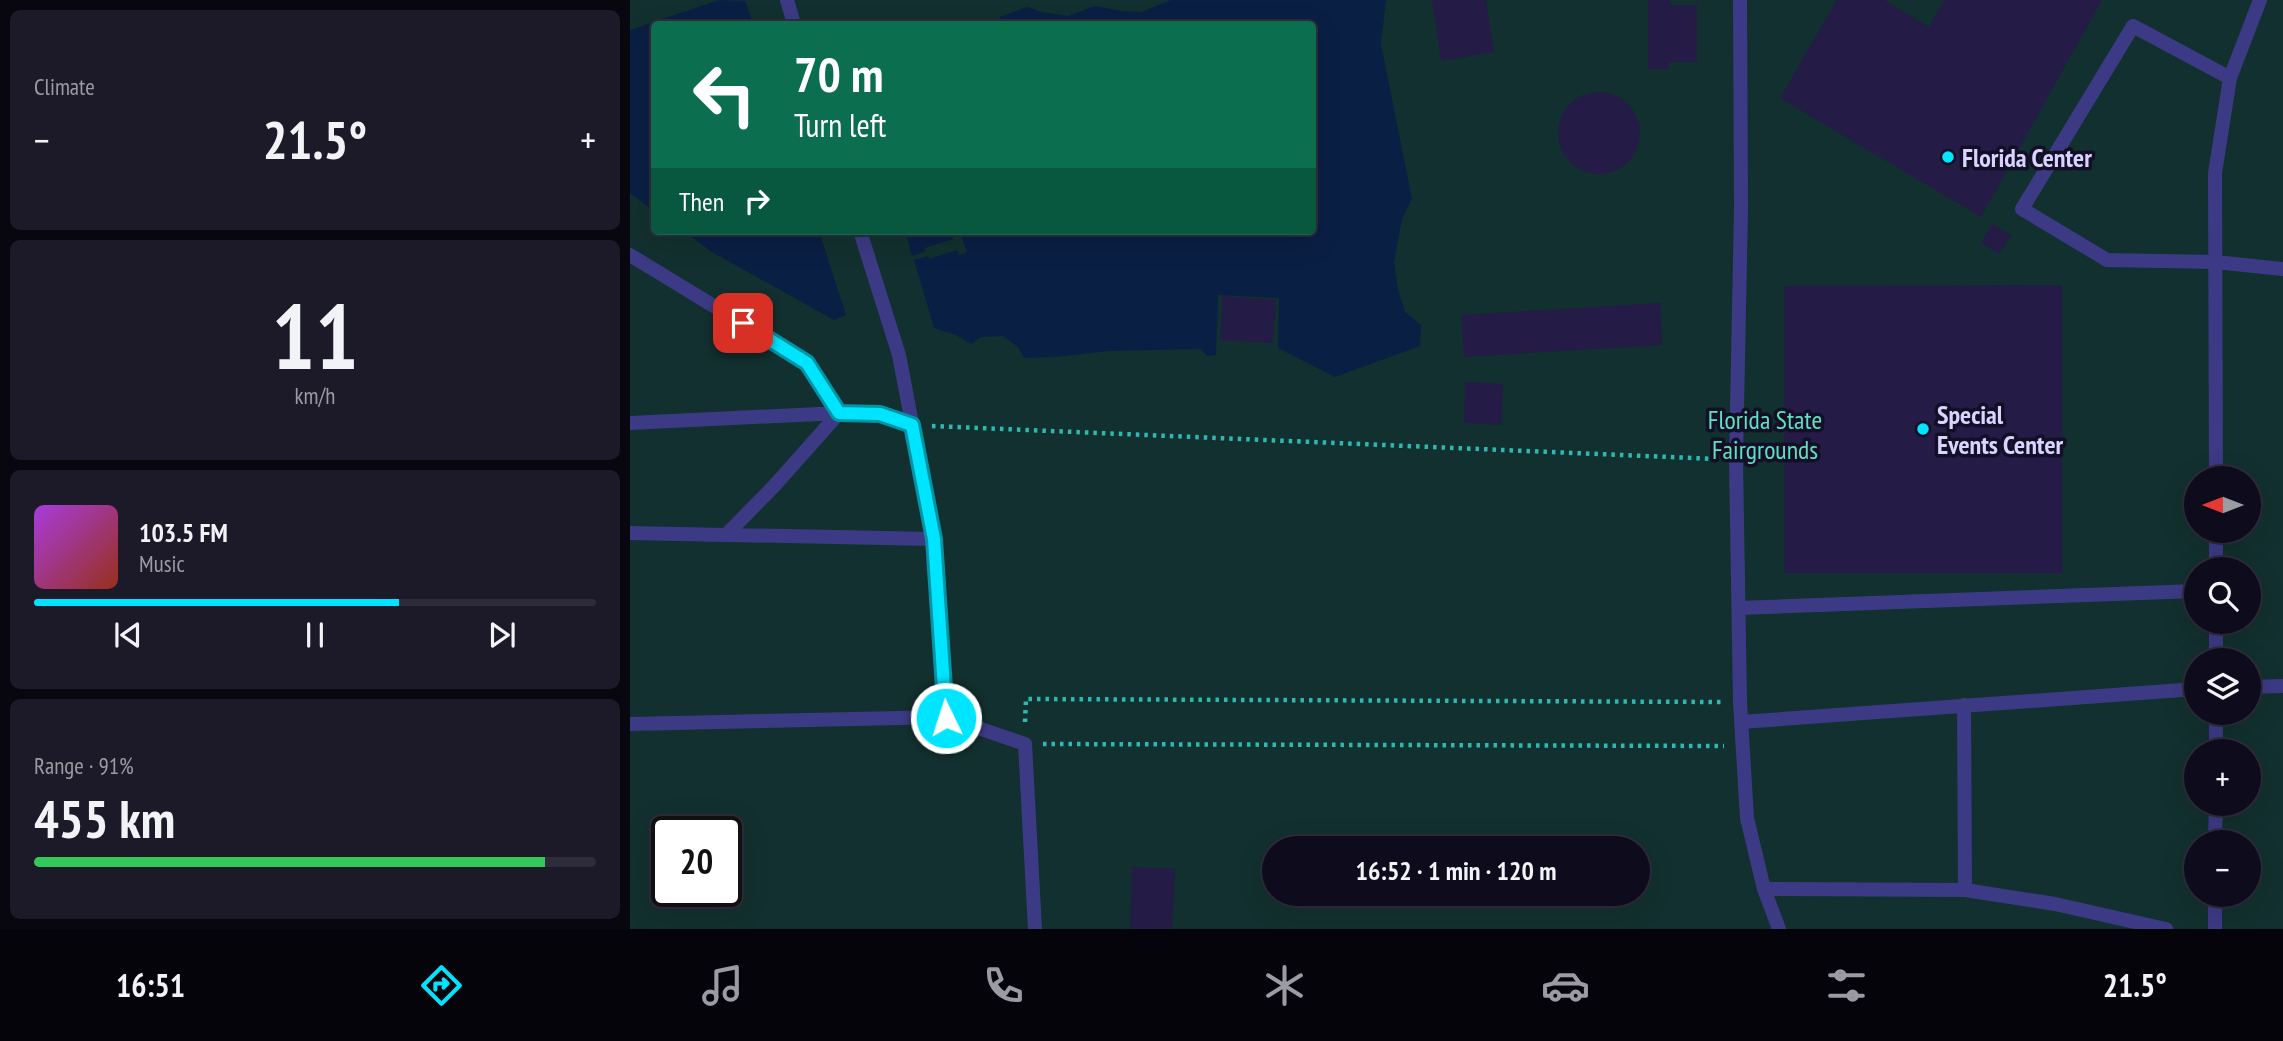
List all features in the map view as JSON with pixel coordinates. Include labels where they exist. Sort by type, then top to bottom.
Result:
[{"type":"lane","points":[[787,0],[793,21]]},
{"type":"lane","points":[[1740,0],[1741,208],[1736,460],[1740,702],[1747,818],[1764,889],[1779,929]]},
{"type":"lane","points":[[2216,466],[2215,173],[2230,78],[2260,0]]},
{"type":"lane","points":[[2230,78],[2133,26],[2022,209],[2107,261],[2215,262],[2283,269]]},
{"type":"lane","points":[[861,235],[899,355],[934,539],[946,718]]},
{"type":"lane","points":[[632,258],[807,363],[839,413]]},
{"type":"lane","points":[[630,422],[839,413],[880,414],[912,425]]},
{"type":"lane","points":[[726,535],[839,413]]},
{"type":"lane","points":[[630,533],[934,539]]},
{"type":"lane","points":[[1739,608],[2184,591]]},
{"type":"lane","points":[[2261,687],[2283,686]]},
{"type":"lane","points":[[1741,722],[2184,690]]},
{"type":"lane","points":[[1964,705],[1965,890]]},
{"type":"lane","points":[[630,724],[946,718],[1025,744],[1035,929]]},
{"type":"lane","points":[[1764,889],[1965,890],[2055,904],[2166,929]]},
{"type":"lane","points":[[2215,907],[2215,929]]},
{"type":"path","points":[[912,425],[1736,460]]},
{"type":"path","points":[[1740,702],[1026,699],[1025,744],[1743,746]]},
{"type":"green space","name":"Florida State Fairgrounds","points":[[630,0],[2283,0],[2283,929],[630,929]]},
{"type":"water","points":[[719,0],[745,1],[752,21],[657,21]]},
{"type":"water","points":[[1171,0],[1386,0],[1381,44],[1412,199],[1402,219],[1394,262],[1405,312],[1421,325],[1420,346],[1335,377],[1278,348],[1279,298],[1218,295],[1216,355],[1207,356],[1201,349],[1109,351],[1024,358],[1018,347],[1003,336],[981,337],[971,344],[956,335],[934,328],[914,260],[928,256],[929,259],[957,250],[959,255],[967,252],[961,235],[1316,235],[1316,21],[1001,21],[1000,17],[1027,7],[1068,16],[1095,6],[1141,12]]},
{"type":"water","points":[[651,23],[651,209],[630,193],[630,30]]},
{"type":"water","points":[[689,235],[820,235],[846,315],[834,320],[712,252]]},
{"type":"water","points":[[906,235],[952,235],[953,239],[925,248],[926,251],[912,256]]},
{"type":"building","points":[[1432,0],[1486,0],[1494,52],[1441,61]]},
{"type":"building","points":[[1648,0],[1670,0],[1670,5],[1697,5],[1697,62],[1669,62],[1669,69],[1648,69]]},
{"type":"building","name":"Florida Center","points":[[1837,0],[1884,0],[1929,27],[1944,0],[2102,0],[1981,217],[1780,98]]},
{"type":"building","points":[[1591,92],[1607,92],[1622,99],[1633,110],[1640,125],[1637,149],[1628,162],[1607,174],[1591,174],[1576,167],[1565,156],[1558,141],[1558,125],[1565,110],[1576,99]]},
{"type":"building","points":[[1992,224],[2011,235],[1999,254],[1981,243]]},
{"type":"building","name":"Special Events Center","points":[[2062,285],[2062,573],[1784,573],[1784,286]]},
{"type":"building","points":[[1223,296],[1276,300],[1273,343],[1220,340]]},
{"type":"building","points":[[1660,303],[1662,345],[1464,357],[1461,315]]},
{"type":"building","points":[[1465,382],[1503,384],[1501,425],[1464,423]]},
{"type":"building","points":[[1132,867],[1175,869],[1172,929],[1130,929]]},
{"type":"place","name":"Florida Center","points":[[1948,157]]},
{"type":"place","name":"Special Events Center","points":[[1923,429]]},
{"type":"route","points":[[743,323],[807,363],[839,413],[880,414],[912,425],[934,539],[946,718]]}]
